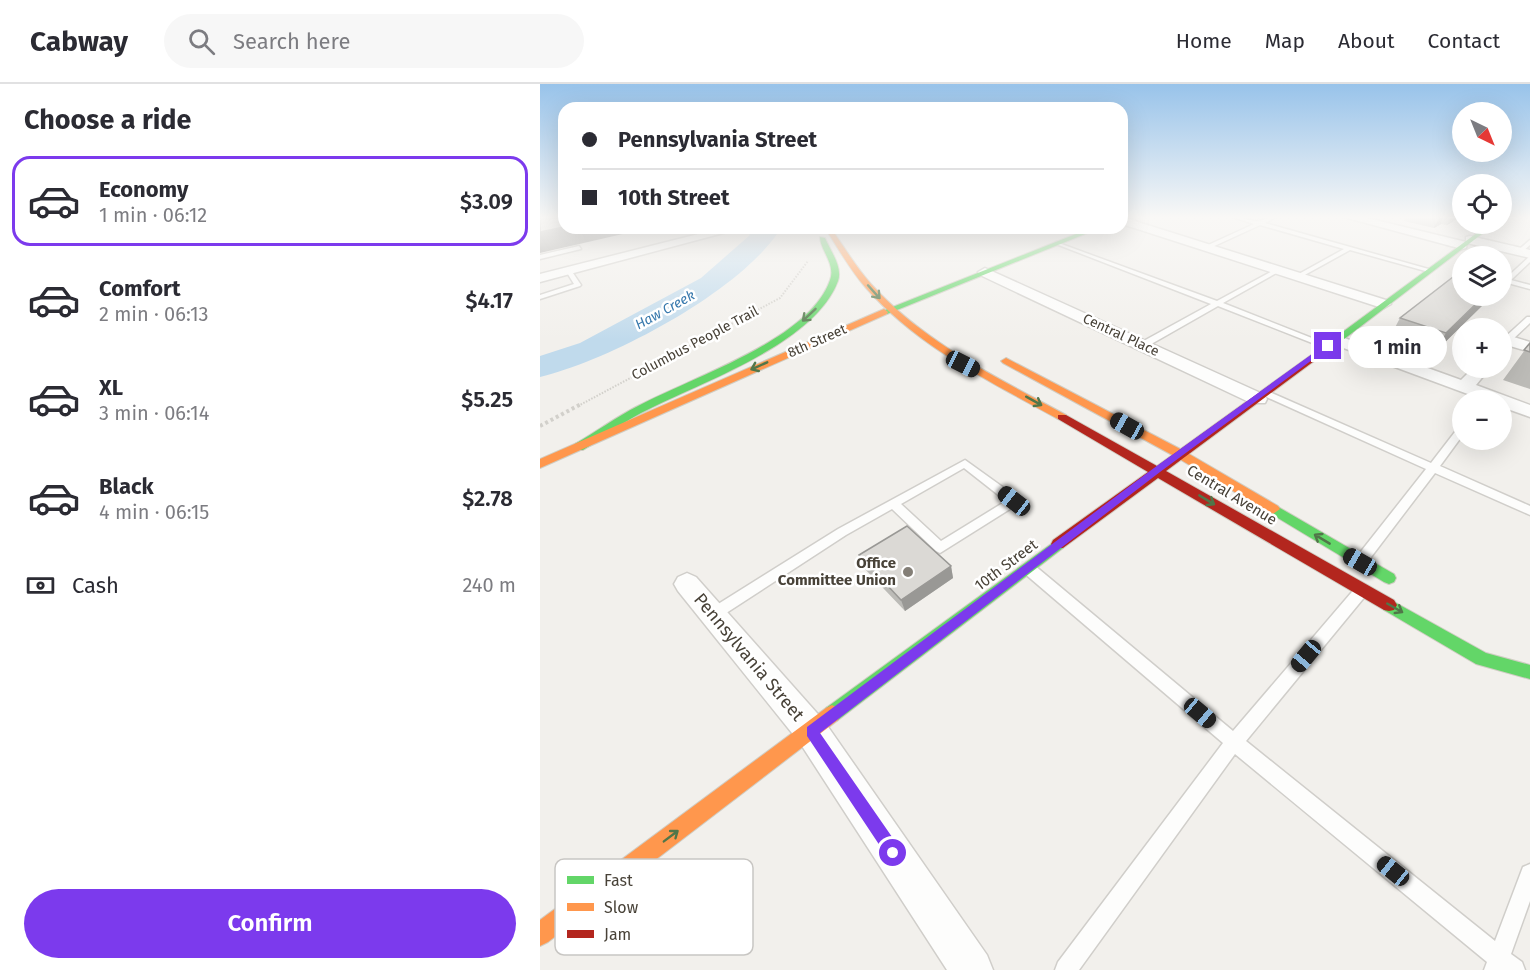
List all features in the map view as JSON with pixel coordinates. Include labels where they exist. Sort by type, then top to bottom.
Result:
[{"type":"main road","points":[[579,447],[640,409],[760,350],[809,317],[827,296],[835,278],[831,257]]},
{"type":"main road","name":"Central Avenue","points":[[848,257],[863,279],[890,309],[921,336],[963,364],[1157,470],[1482,659],[1530,672]]},
{"type":"main road","name":"8th Street","points":[[540,464],[890,309],[1022,257]]},
{"type":"main road","name":"10th Street","points":[[641,859],[1029,569],[1157,470],[1261,396],[1447,257]]},
{"type":"main road","points":[[899,286],[925,310]]},
{"type":"main road","name":"Central Avenue","points":[[988,353],[1180,454],[1399,584]]},
{"type":"main road","name":"Central Avenue","points":[[1504,648],[1530,672]]},
{"type":"main road","name":"10th Street","points":[[540,934],[555,923]]},
{"type":"street","points":[[540,278],[623,257]]},
{"type":"street","points":[[1239,257],[1384,304]]},
{"type":"street","name":"Central Place","points":[[985,272],[1143,345],[1261,396]]},
{"type":"street","points":[[1332,343],[1471,390]]},
{"type":"street","points":[[1512,344],[1530,347]]},
{"type":"street","points":[[1464,387],[1473,378]]},
{"type":"street","points":[[1512,406],[1530,411]]},
{"type":"street","name":"Pennsylvania Street","points":[[687,584],[812,732],[972,970]]},
{"type":"lane","points":[[542,257],[550,266]]},
{"type":"lane","points":[[1096,257],[1215,303],[1332,343]]},
{"type":"lane","points":[[1299,276],[1333,257]]},
{"type":"lane","points":[[1381,257],[1430,270]]},
{"type":"lane","points":[[1524,257],[1506,280],[1530,287]]},
{"type":"lane","points":[[1143,345],[1278,270]]},
{"type":"lane","points":[[540,297],[578,285],[569,271]]},
{"type":"lane","points":[[1512,336],[1530,319]]},
{"type":"lane","points":[[1261,396],[1434,468],[1530,511]]},
{"type":"lane","points":[[1360,562],[1452,444]]},
{"type":"lane","points":[[712,615],[842,532],[965,463],[1014,501],[940,548],[893,504]]},
{"type":"lane","points":[[1029,569],[1503,966],[1530,874]]},
{"type":"lane","points":[[1066,970],[1234,742],[1362,589]]},
{"type":"path","name":"Columbus People Trail","points":[[540,426],[780,298],[809,257]]},
{"type":"building","points":[[1452,278],[1452,306],[1474,306],[1461,318],[1452,318],[1452,327],[1446,333],[1400,318]]},
{"type":"building","points":[[1530,343],[1530,352],[1524,350]]},
{"type":"building","name":"Office Committee Union","points":[[907,526],[951,566],[901,600],[859,555]]},
{"type":"waterway","name":"Haw Creek","points":[[540,367],[592,350],[711,284],[740,257]]},
{"type":"traffic: fast","points":[[579,447],[642,408],[749,357],[777,341],[801,323],[821,303],[834,281],[835,270],[830,257]]},
{"type":"traffic: fast","points":[[884,312],[1023,257]]},
{"type":"traffic: fast","points":[[1324,350],[1448,257]]},
{"type":"traffic: fast","points":[[1273,509],[1389,578]]},
{"type":"traffic: fast","points":[[832,714],[1058,544]]},
{"type":"traffic: fast","points":[[1389,605],[1482,659],[1529,672]]},
{"type":"traffic: slow","points":[[848,257],[871,289],[914,328],[961,360],[1062,417]]},
{"type":"traffic: slow","points":[[540,464],[884,312]]},
{"type":"traffic: slow","points":[[1006,361],[1180,454],[1273,509]]},
{"type":"traffic: slow","points":[[640,859],[832,714]]},
{"type":"traffic: slow","points":[[540,934],[555,923]]},
{"type":"traffic: jam","points":[[1058,544],[1324,350]]},
{"type":"traffic: jam","points":[[1062,417],[1389,605]]},
{"type":"place","name":"Office Committee Union","points":[[908,572]]},
{"type":"route","points":[[893,853],[812,732],[1157,470],[1258,399],[1328,346]]}]
